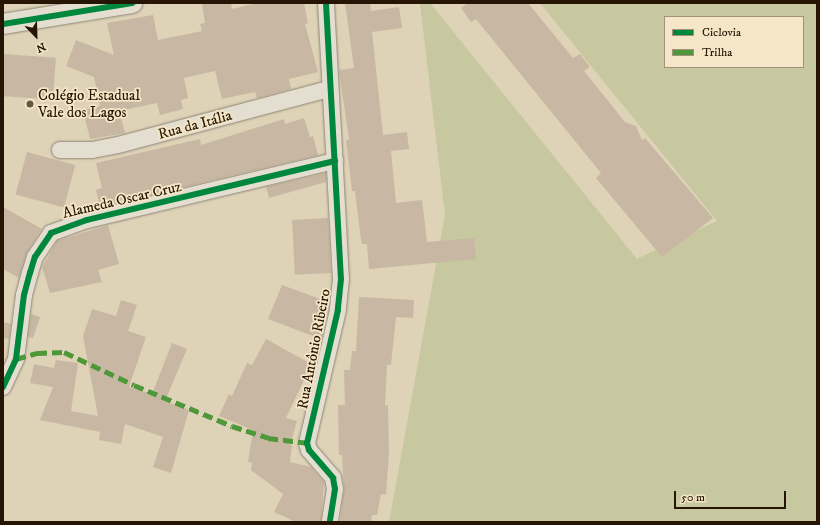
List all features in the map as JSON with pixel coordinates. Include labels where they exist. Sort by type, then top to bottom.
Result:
[{"type":"street","points":[[3,24],[132,3]]},
{"type":"street","name":"Rua Antônio Ribeiro","points":[[326,3],[329,89],[341,265],[339,295],[307,443],[309,450],[333,478],[335,489],[330,522]]},
{"type":"street","name":"Rua da Itália","points":[[60,150],[92,150],[118,145],[329,89]]},
{"type":"street","name":"Alameda Oscar Cruz","points":[[3,387],[16,359],[24,295],[30,273],[35,257],[51,233],[87,220],[335,161]]},
{"type":"green space","points":[[420,3],[430,3],[637,259],[717,221],[540,3],[817,3],[817,522],[389,522],[445,215]]},
{"type":"building","points":[[231,3],[232,9],[258,3],[304,3],[308,23],[305,24],[318,72],[289,79],[291,89],[257,98],[255,92],[222,99],[215,71],[184,78],[188,98],[181,100],[183,109],[160,115],[157,103],[119,111],[125,133],[90,139],[83,110],[100,106],[94,77],[66,66],[76,40],[114,55],[107,23],[153,15],[158,40],[202,31],[200,24],[205,23],[202,4]]},
{"type":"building","points":[[345,3],[370,3],[371,11],[399,7],[402,28],[372,32],[383,135],[407,132],[409,149],[391,151],[396,203],[422,200],[427,242],[474,238],[476,259],[369,269],[367,244],[362,244],[355,191],[352,191],[346,140],[349,140],[339,70],[354,68]]},
{"type":"building","points":[[468,3],[528,3],[573,58],[580,54],[590,67],[584,71],[625,122],[636,126],[642,140],[645,138],[713,218],[662,257],[596,178],[601,173],[476,19],[471,22],[461,8]]},
{"type":"building","points":[[3,54],[56,58],[53,100],[3,96]]},
{"type":"building","points":[[304,118],[310,137],[313,136],[318,155],[146,196],[145,193],[100,207],[96,190],[102,188],[96,163],[200,139],[201,145],[284,119],[285,124]]},
{"type":"building","points":[[27,152],[75,165],[64,207],[16,195]]},
{"type":"building","points":[[326,173],[326,182],[269,198],[266,187]]},
{"type":"building","points":[[3,207],[42,229],[27,252],[19,278],[3,269]]},
{"type":"building","points":[[328,218],[331,273],[295,275],[292,220]]},
{"type":"building","points":[[108,225],[119,264],[98,270],[102,282],[50,293],[42,267],[57,241]]},
{"type":"building","points":[[282,285],[328,302],[322,318],[326,320],[321,339],[268,319]]},
{"type":"building","points":[[359,297],[414,300],[413,318],[396,317],[391,365],[387,365],[385,405],[388,405],[389,452],[386,495],[381,494],[377,515],[372,515],[371,522],[340,522],[344,490],[342,455],[339,455],[338,405],[345,405],[344,370],[350,370],[352,351],[356,351]]},
{"type":"building","points":[[121,300],[137,305],[128,331],[146,337],[129,387],[152,394],[172,343],[187,349],[165,401],[189,410],[171,473],[153,467],[163,437],[125,424],[121,444],[99,440],[100,432],[40,420],[53,387],[30,383],[34,364],[54,368],[56,360],[78,363],[71,411],[98,416],[83,336],[92,309],[116,316]]},
{"type":"building","points":[[31,314],[40,317],[33,338],[28,337]]},
{"type":"building","points":[[3,322],[11,324],[9,339],[3,338]]},
{"type":"building","points":[[266,339],[315,366],[307,381],[304,380],[286,418],[297,421],[290,445],[292,445],[290,462],[311,467],[324,482],[321,522],[296,522],[274,512],[283,494],[251,470],[252,463],[248,462],[253,430],[219,416],[229,394],[232,396],[247,363],[252,365]]},
{"type":"marked path","points":[[16,359],[37,353],[64,352],[134,385],[232,426],[268,438],[307,443]]},
{"type":"cycle path","points":[[3,24],[132,3]]},
{"type":"cycle path","points":[[326,3],[341,279],[338,310],[307,443],[309,450],[333,478],[335,489],[330,522]]},
{"type":"cycle path","points":[[3,387],[16,359],[24,295],[30,273],[35,257],[51,233],[87,220],[335,161]]},
{"type":"place","name":"Colégio Estadual Vale dos Lagos","points":[[30,104]]}]
